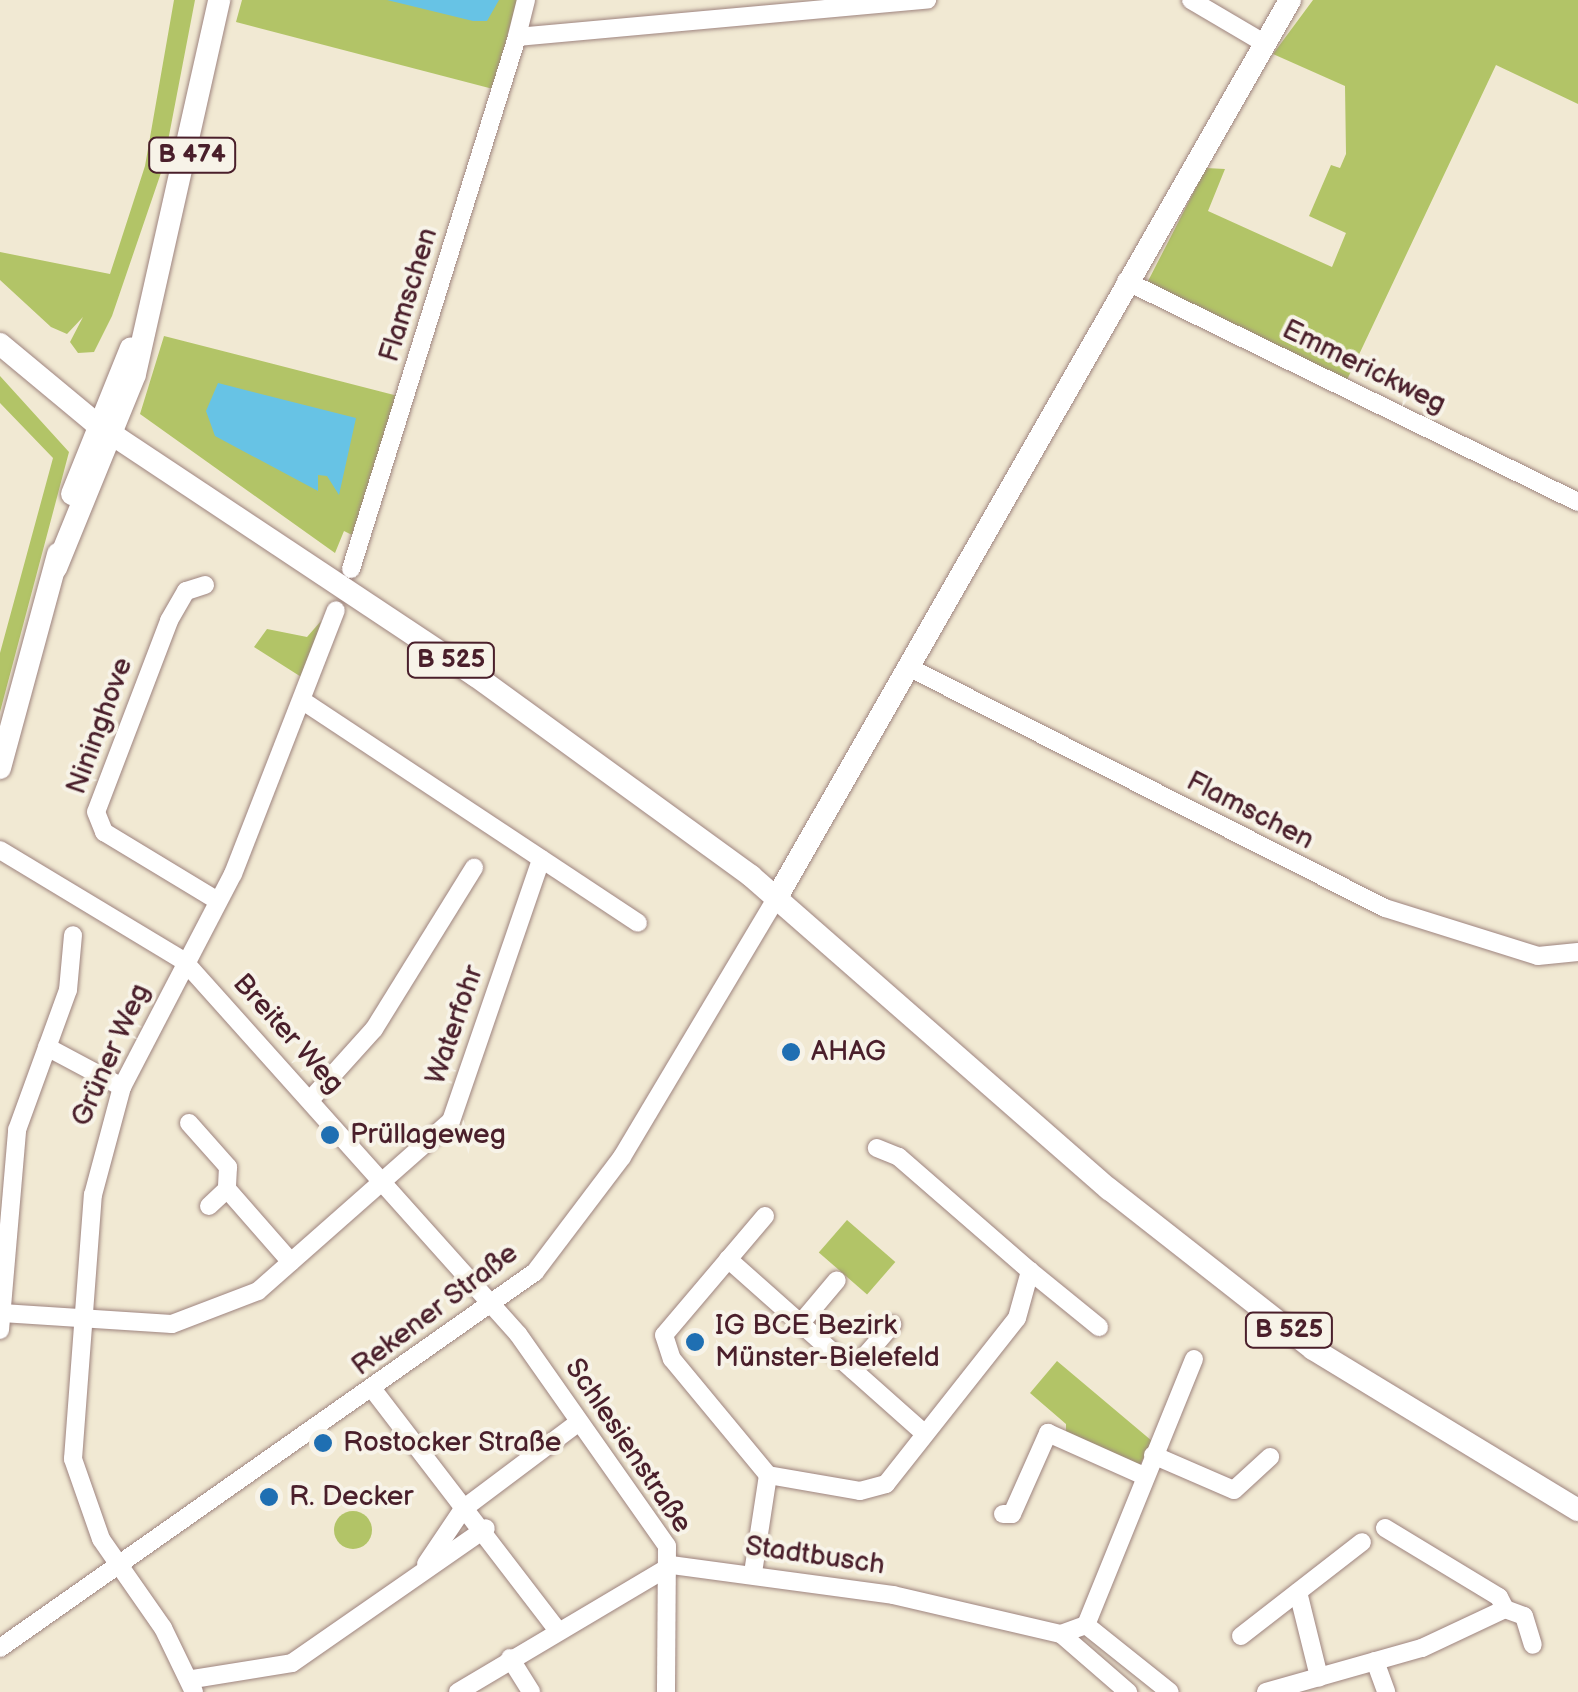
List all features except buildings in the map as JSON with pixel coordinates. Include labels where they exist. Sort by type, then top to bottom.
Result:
[{"type":"main road","name":"B 474","points":[[0,768],[56,568],[150,306],[220,0]]},
{"type":"main road","points":[[777,897],[912,668],[1126,281],[1290,0]]},
{"type":"main road","name":"B 525","points":[[0,344],[103,429],[476,676],[777,897],[1195,1260],[1434,1429],[1578,1510]]},
{"type":"street","name":"Flamschen","points":[[351,568],[526,0]]},
{"type":"street","points":[[517,37],[928,0]]},
{"type":"street","points":[[1191,0],[1264,43]]},
{"type":"street","name":"Emmerickweg","points":[[1126,281],[1578,502]]},
{"type":"street","name":"Nininghove","points":[[205,585],[186,591],[169,621],[96,819],[218,902]]},
{"type":"street","name":"Grüner Weg","points":[[194,1686],[119,1569],[82,1502],[74,1459],[81,1320],[101,1148],[122,1087],[218,902],[306,703],[336,610]]},
{"type":"street","name":"Flamschen","points":[[912,668],[1385,908],[1538,956],[1578,952]]},
{"type":"street","points":[[306,703],[447,790],[638,923]]},
{"type":"street","name":"Breiter Weg","points":[[0,850],[184,962],[495,1306]]},
{"type":"street","name":"Waterfohr","points":[[1,1321],[208,1317],[291,1262],[451,1122],[541,859]]},
{"type":"street","points":[[311,1099],[374,1029],[474,868]]},
{"type":"street","name":"Rekener Straße","points":[[0,1648],[495,1306],[574,1230],[777,897]]},
{"type":"street","points":[[1,1321],[17,1130],[68,990],[74,935]]},
{"type":"street","points":[[47,1048],[122,1087]]},
{"type":"street","points":[[188,1123],[228,1166],[227,1189],[291,1262]]},
{"type":"street","points":[[877,1148],[899,1157],[1099,1328]]},
{"type":"street","points":[[209,1206],[227,1189]]},
{"type":"street","points":[[765,1216],[670,1321],[666,1345],[768,1475],[875,1490],[1005,1344],[1030,1271]]},
{"type":"street","points":[[728,1259],[924,1432]]},
{"type":"street","points":[[800,1324],[837,1280]]},
{"type":"street","name":"Schlesienstraße","points":[[495,1306],[579,1422],[672,1566],[666,1692]]},
{"type":"street","points":[[853,1370],[892,1325]]},
{"type":"street","points":[[1086,1626],[1194,1359]]},
{"type":"street","points":[[374,1390],[463,1509],[486,1528],[556,1628]]},
{"type":"street","points":[[420,1572],[463,1509],[579,1422]]},
{"type":"street","points":[[1004,1514],[1012,1514],[1048,1433],[1144,1476]]},
{"type":"street","points":[[1154,1455],[1234,1490],[1270,1457]]},
{"type":"street","points":[[753,1573],[768,1475]]},
{"type":"street","points":[[194,1686],[292,1663],[486,1528]]},
{"type":"street","points":[[1385,1528],[1499,1596],[1505,1609]]},
{"type":"street","points":[[1241,1636],[1362,1542]]},
{"type":"street","points":[[458,1692],[556,1628],[672,1566]]},
{"type":"street","name":"Stadtbusch","points":[[672,1566],[753,1573],[1010,1615],[1061,1634]]},
{"type":"street","points":[[1298,1592],[1319,1677]]},
{"type":"street","points":[[1266,1692],[1375,1661],[1505,1609],[1524,1616],[1533,1645]]},
{"type":"street","points":[[1061,1634],[1086,1626]]},
{"type":"street","points":[[1086,1626],[1170,1692]]},
{"type":"street","points":[[1061,1634],[1128,1692]]},
{"type":"street","points":[[510,1658],[531,1692]]},
{"type":"street","points":[[1375,1661],[1386,1692]]},
{"type":"green space","points":[[174,0],[195,0],[163,167],[112,316],[94,352],[78,353],[70,342],[83,317],[67,334],[51,327],[0,280],[0,252],[110,274],[145,166]]},
{"type":"green space","points":[[242,0],[517,0],[493,89],[236,22]]},
{"type":"green space","points":[[1313,0],[1578,0],[1578,104],[1496,65],[1346,382],[1146,285],[1206,168],[1225,169],[1208,211],[1332,267],[1346,233],[1309,216],[1331,165],[1340,168],[1346,154],[1345,86],[1273,54]]},
{"type":"green space","points":[[164,336],[398,396],[352,535],[344,531],[335,553],[140,414]]},
{"type":"green space","points":[[0,376],[69,452],[0,712],[0,653],[53,458],[0,403]]},
{"type":"green space","points":[[321,621],[306,680],[254,647],[267,629],[307,637]]},
{"type":"green space","points":[[847,1220],[895,1262],[867,1294],[819,1252]]},
{"type":"green space","points":[[1057,1361],[1152,1441],[1139,1467],[1066,1435],[1066,1424],[1030,1393]]},
{"type":"green space","points":[[353,1511],[366,1517],[372,1530],[366,1543],[353,1549],[340,1543],[334,1530],[340,1517]]},
{"type":"water","points":[[387,0],[499,0],[487,21],[473,21]]},
{"type":"water","points":[[218,383],[356,418],[339,495],[327,476],[318,475],[318,491],[215,436],[206,411]]},
{"type":"place","name":"AHAG","points":[[791,1052]]},
{"type":"place","name":"Prüllageweg","points":[[330,1135]]},
{"type":"place","name":"IG BCE Bezirk Münster-Bielefeld","points":[[695,1342]]},
{"type":"place","name":"Rostocker Straße","points":[[323,1443]]},
{"type":"place","name":"R. Decker","points":[[269,1497]]}]
